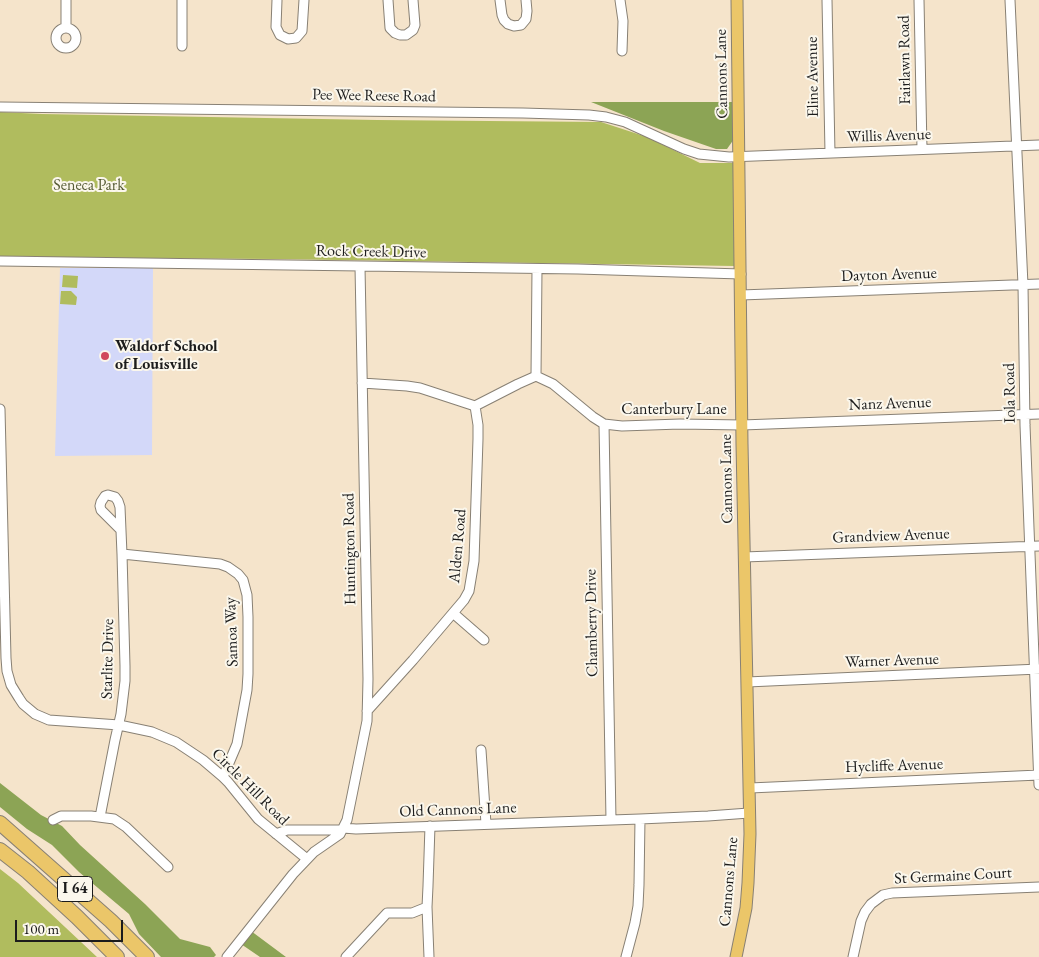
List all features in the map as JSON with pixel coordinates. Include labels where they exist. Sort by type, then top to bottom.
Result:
[{"type":"highway","name":"I 64","points":[[0,823],[111,921],[146,957]]},
{"type":"highway","name":"I 64","points":[[0,850],[28,872],[117,957]]},
{"type":"main road","name":"Cannons Lane","points":[[736,957],[746,908],[750,834],[742,425],[738,0]]},
{"type":"street","points":[[66,0],[66,28]]},
{"type":"street","points":[[182,0],[182,46]]},
{"type":"street","points":[[277,0],[276,27],[280,35],[288,39],[296,38],[302,31],[304,0]]},
{"type":"street","points":[[388,0],[392,31],[406,36],[415,26],[413,0]]},
{"type":"street","points":[[500,0],[504,20],[514,26],[521,25],[526,18],[526,0]]},
{"type":"street","points":[[620,0],[623,21],[622,51]]},
{"type":"street","name":"Eline Avenue","points":[[827,0],[830,153]]},
{"type":"street","name":"Fairlawn Road","points":[[919,0],[922,150]]},
{"type":"street","name":"Iola Road","points":[[1010,0],[1022,285],[1025,414],[1034,546],[1039,785]]},
{"type":"street","name":"Pee Wee Reese Road","points":[[0,107],[575,114],[606,117],[625,122],[699,154],[740,158]]},
{"type":"street","name":"Willis Avenue","points":[[740,158],[1039,145]]},
{"type":"street","name":"Rock Creek Drive","points":[[0,262],[537,269],[741,274]]},
{"type":"street","name":"Huntington Road","points":[[343,829],[347,820],[368,711],[360,267]]},
{"type":"street","points":[[362,384],[420,388],[475,406],[536,376],[537,269]]},
{"type":"street","name":"Dayton Avenue","points":[[741,295],[1039,284]]},
{"type":"street","name":"Canterbury Lane","points":[[536,376],[553,384],[604,424],[622,426],[680,424],[742,425]]},
{"type":"street","name":"Alden Road","points":[[368,711],[464,600],[469,591],[474,561],[478,439],[475,406]]},
{"type":"street","name":"Circle Hill Road","points":[[0,409],[3,629],[7,670],[11,685],[19,698],[29,710],[42,718],[56,722],[119,725],[152,732],[176,742],[203,760],[228,782],[258,819],[307,859]]},
{"type":"street","name":"Nanz Avenue","points":[[742,425],[1039,414]]},
{"type":"street","name":"Chamberry Drive","points":[[604,424],[612,820]]},
{"type":"street","name":"Starlite Drive","points":[[100,817],[124,696],[121,530]]},
{"type":"street","name":"Grandview Avenue","points":[[744,557],[1034,546]]},
{"type":"street","name":"Samoa Way","points":[[122,554],[220,564],[228,567],[243,580],[247,595],[248,617],[247,690],[237,744],[222,777]]},
{"type":"street","points":[[453,613],[484,640]]},
{"type":"street","name":"Warner Avenue","points":[[747,682],[1037,669]]},
{"type":"street","points":[[481,750],[486,824]]},
{"type":"street","name":"Hycliffe Avenue","points":[[750,788],[1039,775]]},
{"type":"street","name":"Old Cannons Lane","points":[[276,834],[287,830],[640,819],[749,813]]},
{"type":"street","points":[[53,820],[61,816],[114,819],[126,827],[168,867]]},
{"type":"street","points":[[626,957],[636,923],[638,906],[640,819]]},
{"type":"street","points":[[429,957],[427,907],[430,826]]},
{"type":"street","points":[[227,957],[293,874],[314,852],[340,834],[343,829]]},
{"type":"street","name":"St Germaine Court","points":[[853,957],[861,921],[865,912],[871,904],[883,895],[892,893],[1039,887]]},
{"type":"street","points":[[346,957],[387,913],[412,913],[427,907]]},
{"type":"shaded area","name":"Waldorf School of Louisville","points":[[60,268],[153,268],[152,455],[55,456]]},
{"type":"green space","points":[[591,102],[733,102],[734,139],[727,149],[716,149]]},
{"type":"green space","name":"Seneca Park","points":[[0,112],[377,120],[601,122],[647,137],[700,163],[734,163],[735,266],[0,257]]},
{"type":"green space","points":[[63,275],[78,276],[77,288],[62,287]]},
{"type":"green space","points":[[61,291],[71,291],[77,297],[76,305],[60,304]]},
{"type":"green space","points":[[0,783],[41,815],[62,826],[180,939],[210,947],[216,955],[214,957],[161,957],[139,934],[129,914],[79,872],[52,845],[27,829],[0,807]]},
{"type":"green space","points":[[0,869],[18,883],[97,957],[0,957]]},
{"type":"green space","points":[[251,931],[286,957],[260,957],[241,944]]},
{"type":"place","name":"Waldorf School of Louisville","points":[[105,356]]}]
